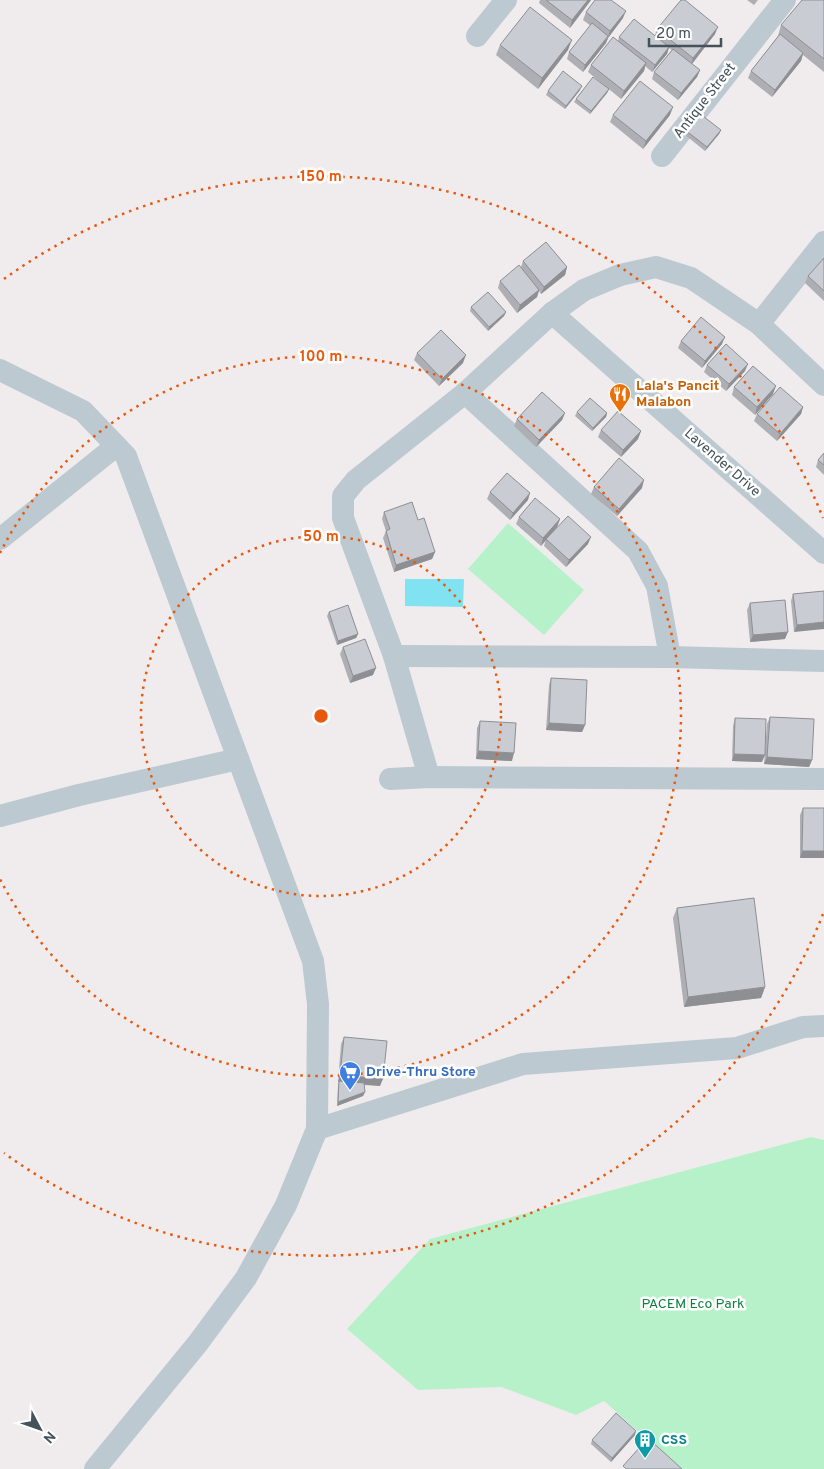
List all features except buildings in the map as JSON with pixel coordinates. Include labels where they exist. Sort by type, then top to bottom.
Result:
[{"type":"street","points":[[477,36],[506,0]]},
{"type":"street","name":"Antique Street","points":[[662,156],[785,0]]},
{"type":"street","points":[[759,324],[824,242]]},
{"type":"street","points":[[429,777],[394,656],[342,518],[343,496],[356,480],[465,394],[552,313],[584,290],[620,275],[656,267],[691,278],[759,324],[824,385]]},
{"type":"street","name":"Lavender Drive","points":[[552,313],[824,553]]},
{"type":"street","points":[[0,370],[83,411],[126,456],[313,961],[318,1004],[317,1129],[286,1205],[246,1278],[198,1344],[95,1469]]},
{"type":"street","points":[[465,394],[638,551],[657,586],[670,657]]},
{"type":"street","points":[[0,540],[116,446]]},
{"type":"street","points":[[394,656],[670,657],[824,661]]},
{"type":"street","points":[[0,816],[79,794],[238,759]]},
{"type":"street","points":[[390,779],[429,777],[824,779]]},
{"type":"street","points":[[317,1129],[523,1064],[737,1048],[803,1027],[824,1026]]},
{"type":"green space","points":[[508,523],[584,590],[544,635],[468,569]]},
{"type":"green space","name":"PACEM Eco Park","points":[[811,1137],[824,1140],[824,1469],[680,1469],[604,1401],[576,1415],[501,1387],[418,1390],[347,1329],[430,1239]]},
{"type":"water","points":[[405,579],[464,579],[463,607],[405,606]]},
{"type":"place","name":"Lala's Pancit Malabon","points":[[620,413]]},
{"type":"place","name":"Drive-Thru Store","points":[[350,1091]]},
{"type":"place","name":"CSS","points":[[645,1459]]}]
